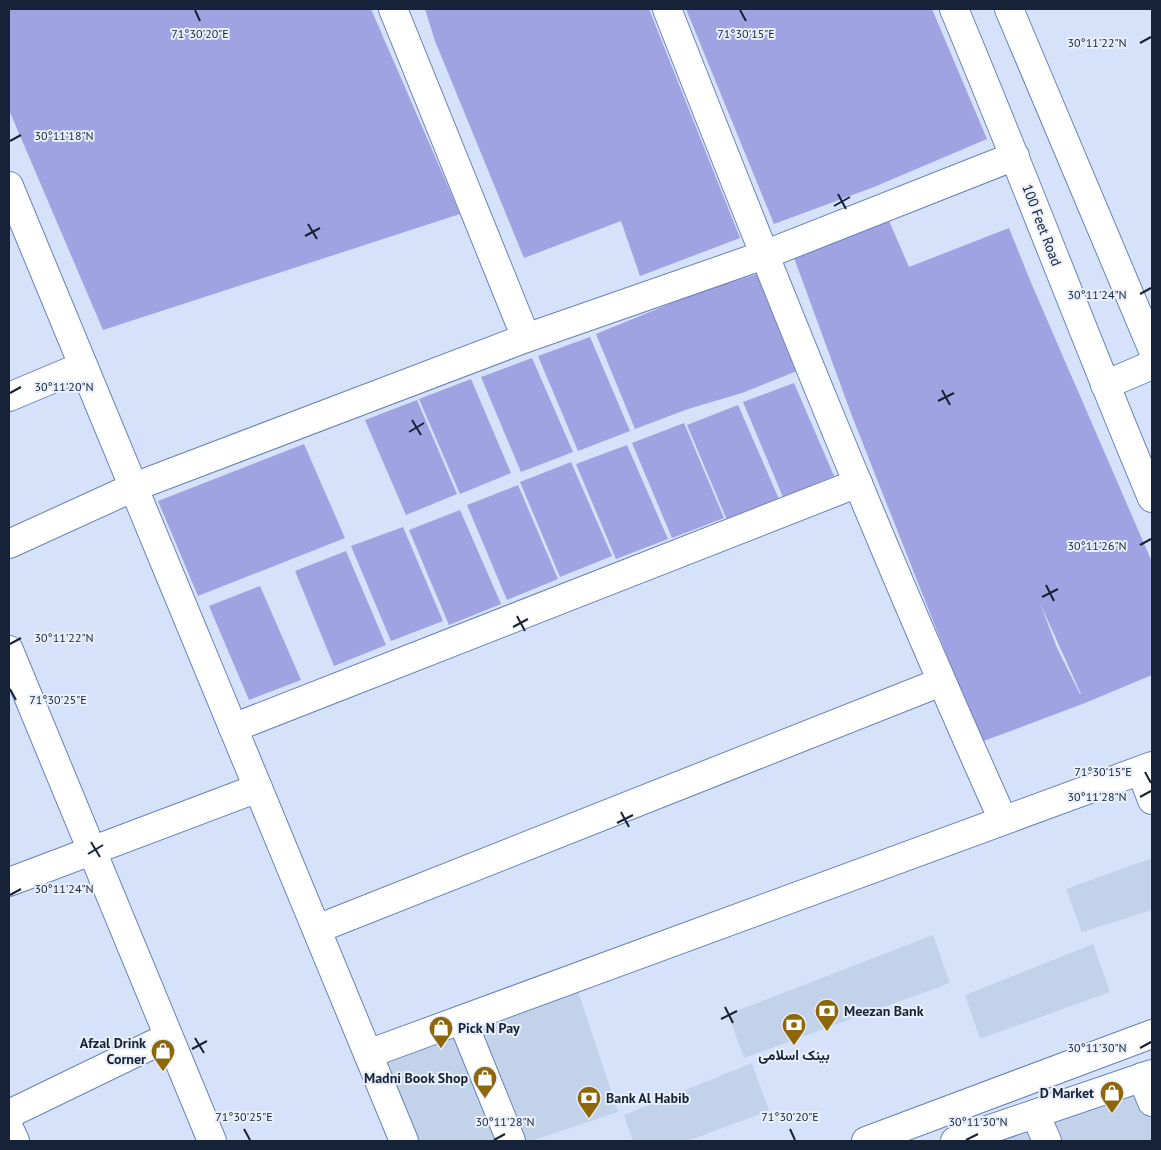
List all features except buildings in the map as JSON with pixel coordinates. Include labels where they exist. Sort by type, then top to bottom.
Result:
[{"type":"street","points":[[393,9],[526,338]]},
{"type":"street","points":[[667,9],[764,255],[858,483],[941,682],[1004,820]]},
{"type":"street","name":"100 Feet Road","points":[[954,9],[1015,156],[1104,385],[1152,498]]},
{"type":"street","points":[[1009,9],[1152,348]]},
{"type":"street","points":[[9,544],[134,487],[526,338],[764,255],[1015,156]]},
{"type":"street","points":[[11,199],[134,487],[404,1141]]},
{"type":"street","points":[[1104,385],[1152,365]]},
{"type":"street","points":[[9,396],[83,366]]},
{"type":"street","points":[[233,728],[858,483]]},
{"type":"street","points":[[9,650],[17,697],[93,850],[212,1141]]},
{"type":"street","points":[[317,929],[941,682]]},
{"type":"street","points":[[368,1054],[1147,769],[1152,800]]},
{"type":"street","points":[[9,882],[258,788]]},
{"type":"street","points":[[462,1020],[511,1141]]},
{"type":"street","points":[[866,1141],[1152,1034]]},
{"type":"street","points":[[9,1114],[168,1037]]},
{"type":"street","points":[[955,1141],[1035,1114],[1149,1084]]},
{"type":"street","points":[[1035,1114],[1047,1141]]},
{"type":"street","points":[[9,1128],[15,1141]]},
{"type":"shaded area","points":[[1152,858],[1152,910],[1082,932],[1066,889]]},
{"type":"shaded area","points":[[933,935],[950,983],[744,1058],[728,1014]]},
{"type":"shaded area","points":[[1093,944],[1110,992],[980,1039],[965,995]]},
{"type":"shaded area","points":[[577,988],[618,1112],[531,1141],[521,1141],[476,1023]]},
{"type":"shaded area","points":[[453,1033],[497,1141],[416,1141],[383,1058]]},
{"type":"shaded area","points":[[752,1063],[769,1111],[687,1141],[633,1141],[624,1115]]},
{"type":"shaded area","name":"D Market","points":[[1152,1086],[1152,1141],[992,1141]]},
{"type":"place","name":"Meezan Bank","points":[[827,1032]]},
{"type":"place","name":"بینک اسلامی","points":[[794,1046]]},
{"type":"place","name":"Pick N Pay","points":[[441,1049]]},
{"type":"place","name":"Afzal Drink Corner","points":[[163,1072]]},
{"type":"place","name":"Madni Book Shop","points":[[485,1099]]},
{"type":"place","name":"D Market","points":[[1112,1114]]},
{"type":"place","name":"Bank Al Habib","points":[[589,1119]]}]
